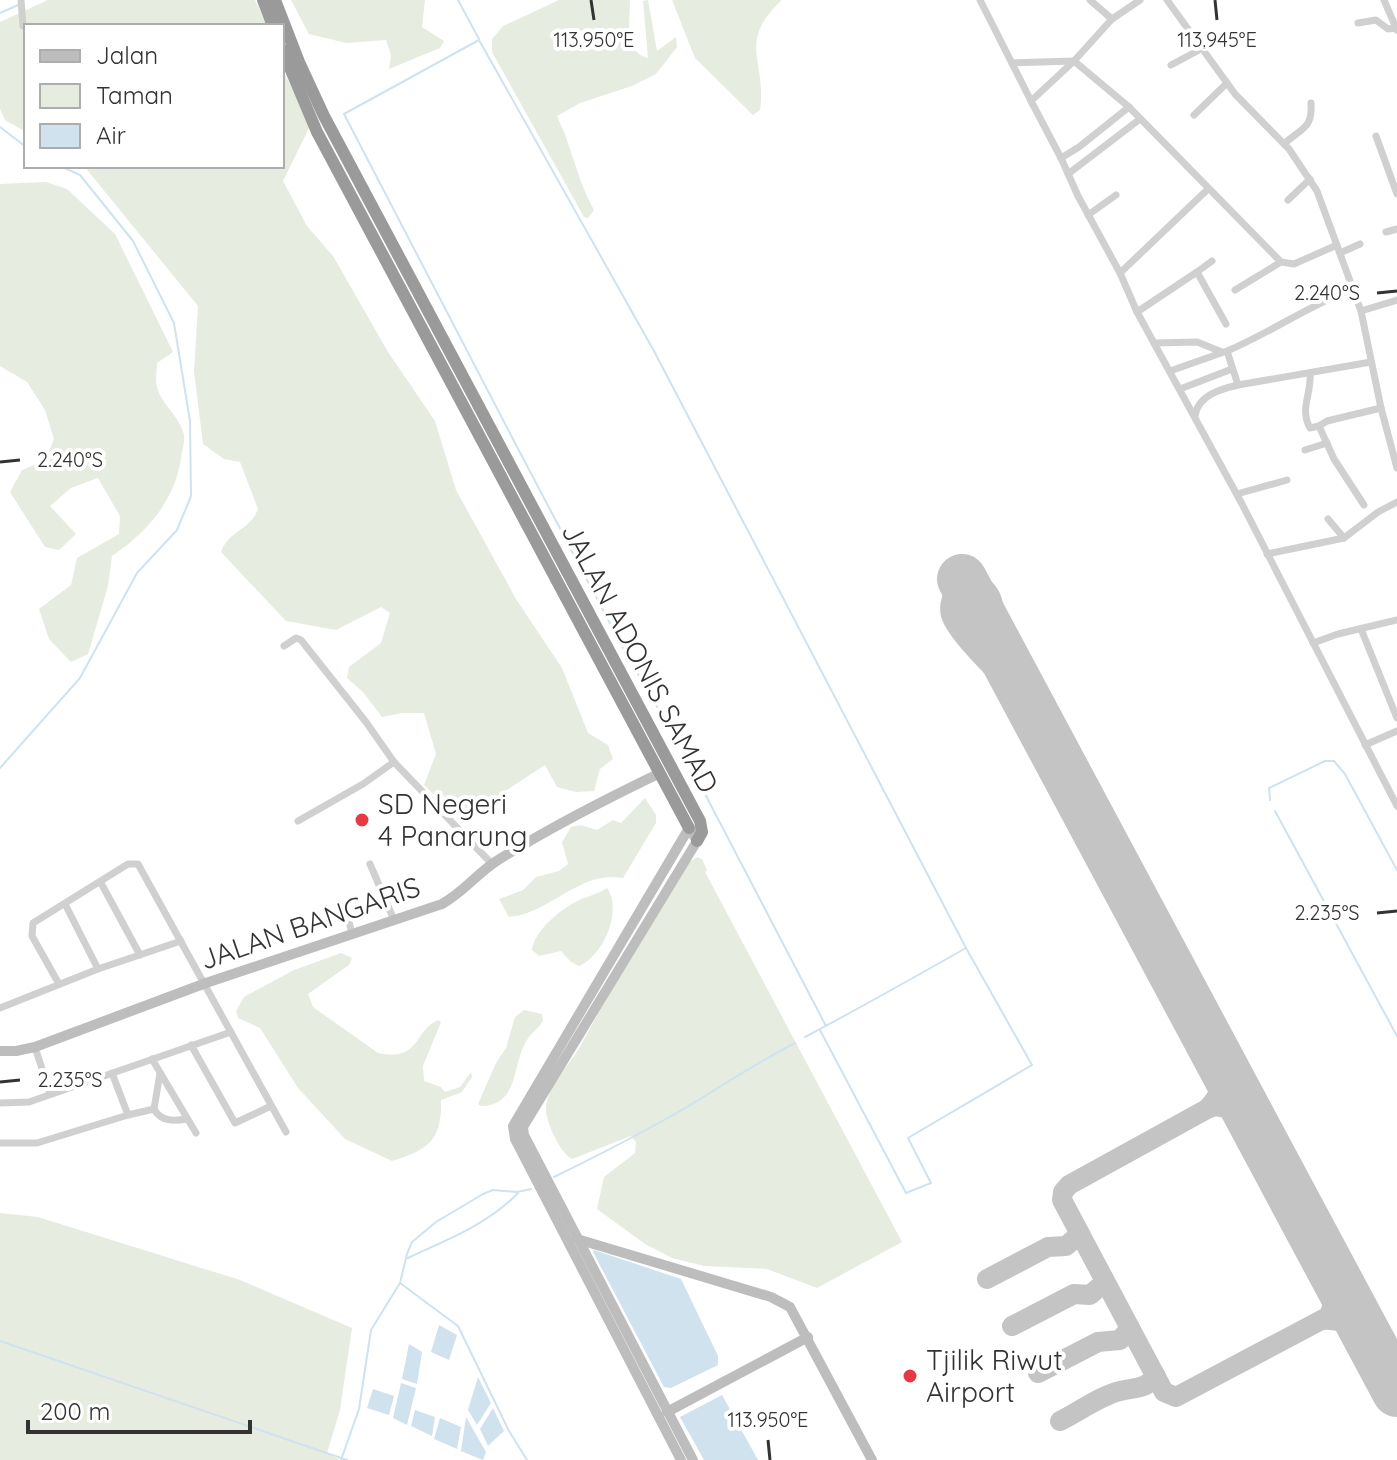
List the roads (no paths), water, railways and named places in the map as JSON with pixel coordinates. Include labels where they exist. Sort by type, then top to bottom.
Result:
[{"type":"highway","points":[[263,0],[272,24]]},
{"type":"highway","name":"JALAN ADONIS SAMAD","points":[[275,0],[281,24]]},
{"type":"highway","name":"JALAN ADONIS SAMAD","points":[[287,50],[594,635],[700,821],[702,832],[697,841]]},
{"type":"highway","name":"JALAN ADONIS SAMAD","points":[[594,635],[658,774],[689,828]]},
{"type":"main road","name":"JALAN BANGARIS","points":[[0,1051],[35,1047],[206,983],[447,901],[492,864],[590,807],[658,774]]},
{"type":"main road","name":"JALAN ADONIS SAMAD","points":[[689,828],[697,841]]},
{"type":"main road","points":[[542,1180],[515,1139],[514,1119],[689,828]]},
{"type":"main road","points":[[681,1460],[568,1243],[524,1135],[525,1122],[697,841]]},
{"type":"main road","points":[[549,1194],[579,1238],[693,1460]]},
{"type":"main road","points":[[568,1243],[579,1238],[785,1303],[808,1337],[872,1460]]},
{"type":"main road","points":[[667,1412],[808,1337]]},
{"type":"street","points":[[980,0],[1137,312],[1237,494],[1397,804]]},
{"type":"street","points":[[1090,0],[1112,19]]},
{"type":"street","points":[[1031,101],[1074,61],[1112,19],[1140,0]]},
{"type":"street","points":[[1167,0],[1227,83],[1284,144],[1317,191],[1361,311],[1397,468]]},
{"type":"street","points":[[1358,23],[1376,20],[1385,28],[1396,29],[1384,0]]},
{"type":"street","points":[[21,3],[23,26]]},
{"type":"street","points":[[1171,65],[1201,49]]},
{"type":"street","points":[[1012,63],[1074,61],[1129,107],[1281,262],[1290,265],[1360,244]]},
{"type":"street","points":[[1194,115],[1227,83]]},
{"type":"street","points":[[1284,144],[1309,124],[1312,119],[1311,103]]},
{"type":"street","points":[[1061,158],[1129,107]]},
{"type":"street","points":[[1068,174],[1140,119]]},
{"type":"street","points":[[1376,136],[1397,194]]},
{"type":"street","points":[[1288,200],[1310,179]]},
{"type":"street","points":[[1120,273],[1208,189]]},
{"type":"street","points":[[1088,215],[1116,195]]},
{"type":"street","points":[[1386,232],[1397,229]]},
{"type":"street","points":[[1137,312],[1212,261]]},
{"type":"street","points":[[1235,290],[1281,262]]},
{"type":"street","points":[[1197,272],[1226,324]]},
{"type":"street","points":[[1170,371],[1258,338],[1329,298],[1352,289]]},
{"type":"street","points":[[1361,311],[1397,300]]},
{"type":"street","points":[[1154,343],[1197,342],[1224,352],[1238,385]]},
{"type":"street","points":[[1195,418],[1200,403],[1220,390],[1371,362]]},
{"type":"street","points":[[1180,389],[1232,369]]},
{"type":"street","points":[[1310,373],[1304,411],[1310,428],[1381,408]]},
{"type":"street","points":[[1319,426],[1334,459],[1364,505]]},
{"type":"street","points":[[1305,450],[1327,443]]},
{"type":"street","points":[[1237,494],[1287,480]]},
{"type":"street","points":[[1267,554],[1344,538],[1378,512],[1397,502]]},
{"type":"street","points":[[1328,519],[1344,538]]},
{"type":"street","points":[[1313,643],[1397,620]]},
{"type":"street","points":[[1361,629],[1397,718]]},
{"type":"street","points":[[284,646],[296,638],[301,640],[394,762],[492,864]]},
{"type":"street","points":[[1365,745],[1397,731]]},
{"type":"street","points":[[298,821],[363,784],[394,762]]},
{"type":"street","points":[[59,984],[32,936],[33,923],[128,864],[138,864],[286,1132]]},
{"type":"street","points":[[370,864],[381,883],[394,920]]},
{"type":"street","points":[[101,883],[140,955]]},
{"type":"street","points":[[65,904],[98,969]]},
{"type":"street","points":[[344,904],[352,933]]},
{"type":"street","points":[[0,1008],[98,969],[181,941]]},
{"type":"street","points":[[0,1103],[23,1104],[231,1032]]},
{"type":"street","points":[[191,1045],[235,1123],[271,1106]]},
{"type":"street","points":[[35,1047],[50,1094]]},
{"type":"street","points":[[152,1059],[196,1133]]},
{"type":"street","points":[[112,1073],[128,1115]]},
{"type":"street","points":[[160,1073],[154,1109],[156,1114],[169,1121],[187,1119]]},
{"type":"street","points":[[0,1143],[37,1143],[154,1109]]},
{"type":"water","points":[[594,1250],[681,1279],[718,1356],[718,1365],[671,1388],[664,1387]]},
{"type":"water","points":[[439,1325],[457,1335],[449,1360],[431,1352]]},
{"type":"water","points":[[409,1344],[422,1352],[417,1384],[402,1379]]},
{"type":"water","points":[[478,1377],[491,1403],[477,1425],[468,1410]]},
{"type":"water","points":[[401,1383],[416,1388],[407,1425],[393,1418]]},
{"type":"water","points":[[373,1389],[394,1396],[389,1415],[367,1408]]},
{"type":"water","points":[[722,1395],[758,1460],[704,1460],[680,1417]]},
{"type":"water","points":[[493,1408],[504,1431],[488,1446],[480,1429]]},
{"type":"water","points":[[415,1410],[435,1417],[432,1436],[411,1426]]},
{"type":"water","points":[[466,1417],[486,1452],[483,1460],[461,1451]]},
{"type":"water","points":[[440,1418],[461,1427],[457,1449],[434,1439]]},
{"type":"waterway","points":[[458,0],[479,39]]},
{"type":"waterway","points":[[0,13],[18,5]]},
{"type":"waterway","points":[[805,1037],[826,1026],[866,1004],[966,948],[654,351],[479,40],[344,114],[623,648],[680,746],[826,1026]]},
{"type":"waterway","points":[[0,127],[24,145]]},
{"type":"waterway","points":[[0,768],[80,678],[137,573],[177,530],[191,496],[190,421],[174,323],[133,241],[80,175],[64,168]]},
{"type":"waterway","points":[[1270,800],[1269,788],[1325,761],[1334,761],[1345,774],[1397,870]]},
{"type":"waterway","points":[[1275,811],[1397,1036]]},
{"type":"waterway","points":[[820,1030],[906,1193],[931,1183],[908,1138],[1032,1065],[966,948]]},
{"type":"waterway","points":[[554,1177],[687,1107],[795,1043]]},
{"type":"waterway","points":[[341,1460],[359,1409],[371,1330],[400,1283],[412,1242],[436,1222],[483,1194],[493,1190],[517,1192],[531,1189]]},
{"type":"waterway","points":[[408,1258],[480,1223],[518,1193]]},
{"type":"waterway","points":[[400,1283],[458,1326],[509,1431],[527,1460]]},
{"type":"waterway","points":[[0,1341],[347,1460]]},
{"type":"place","name":"SD Negeri 4 Panarung","points":[[362,820]]},
{"type":"place","name":"Tjilik Riwut Airport","points":[[910,1376]]}]
